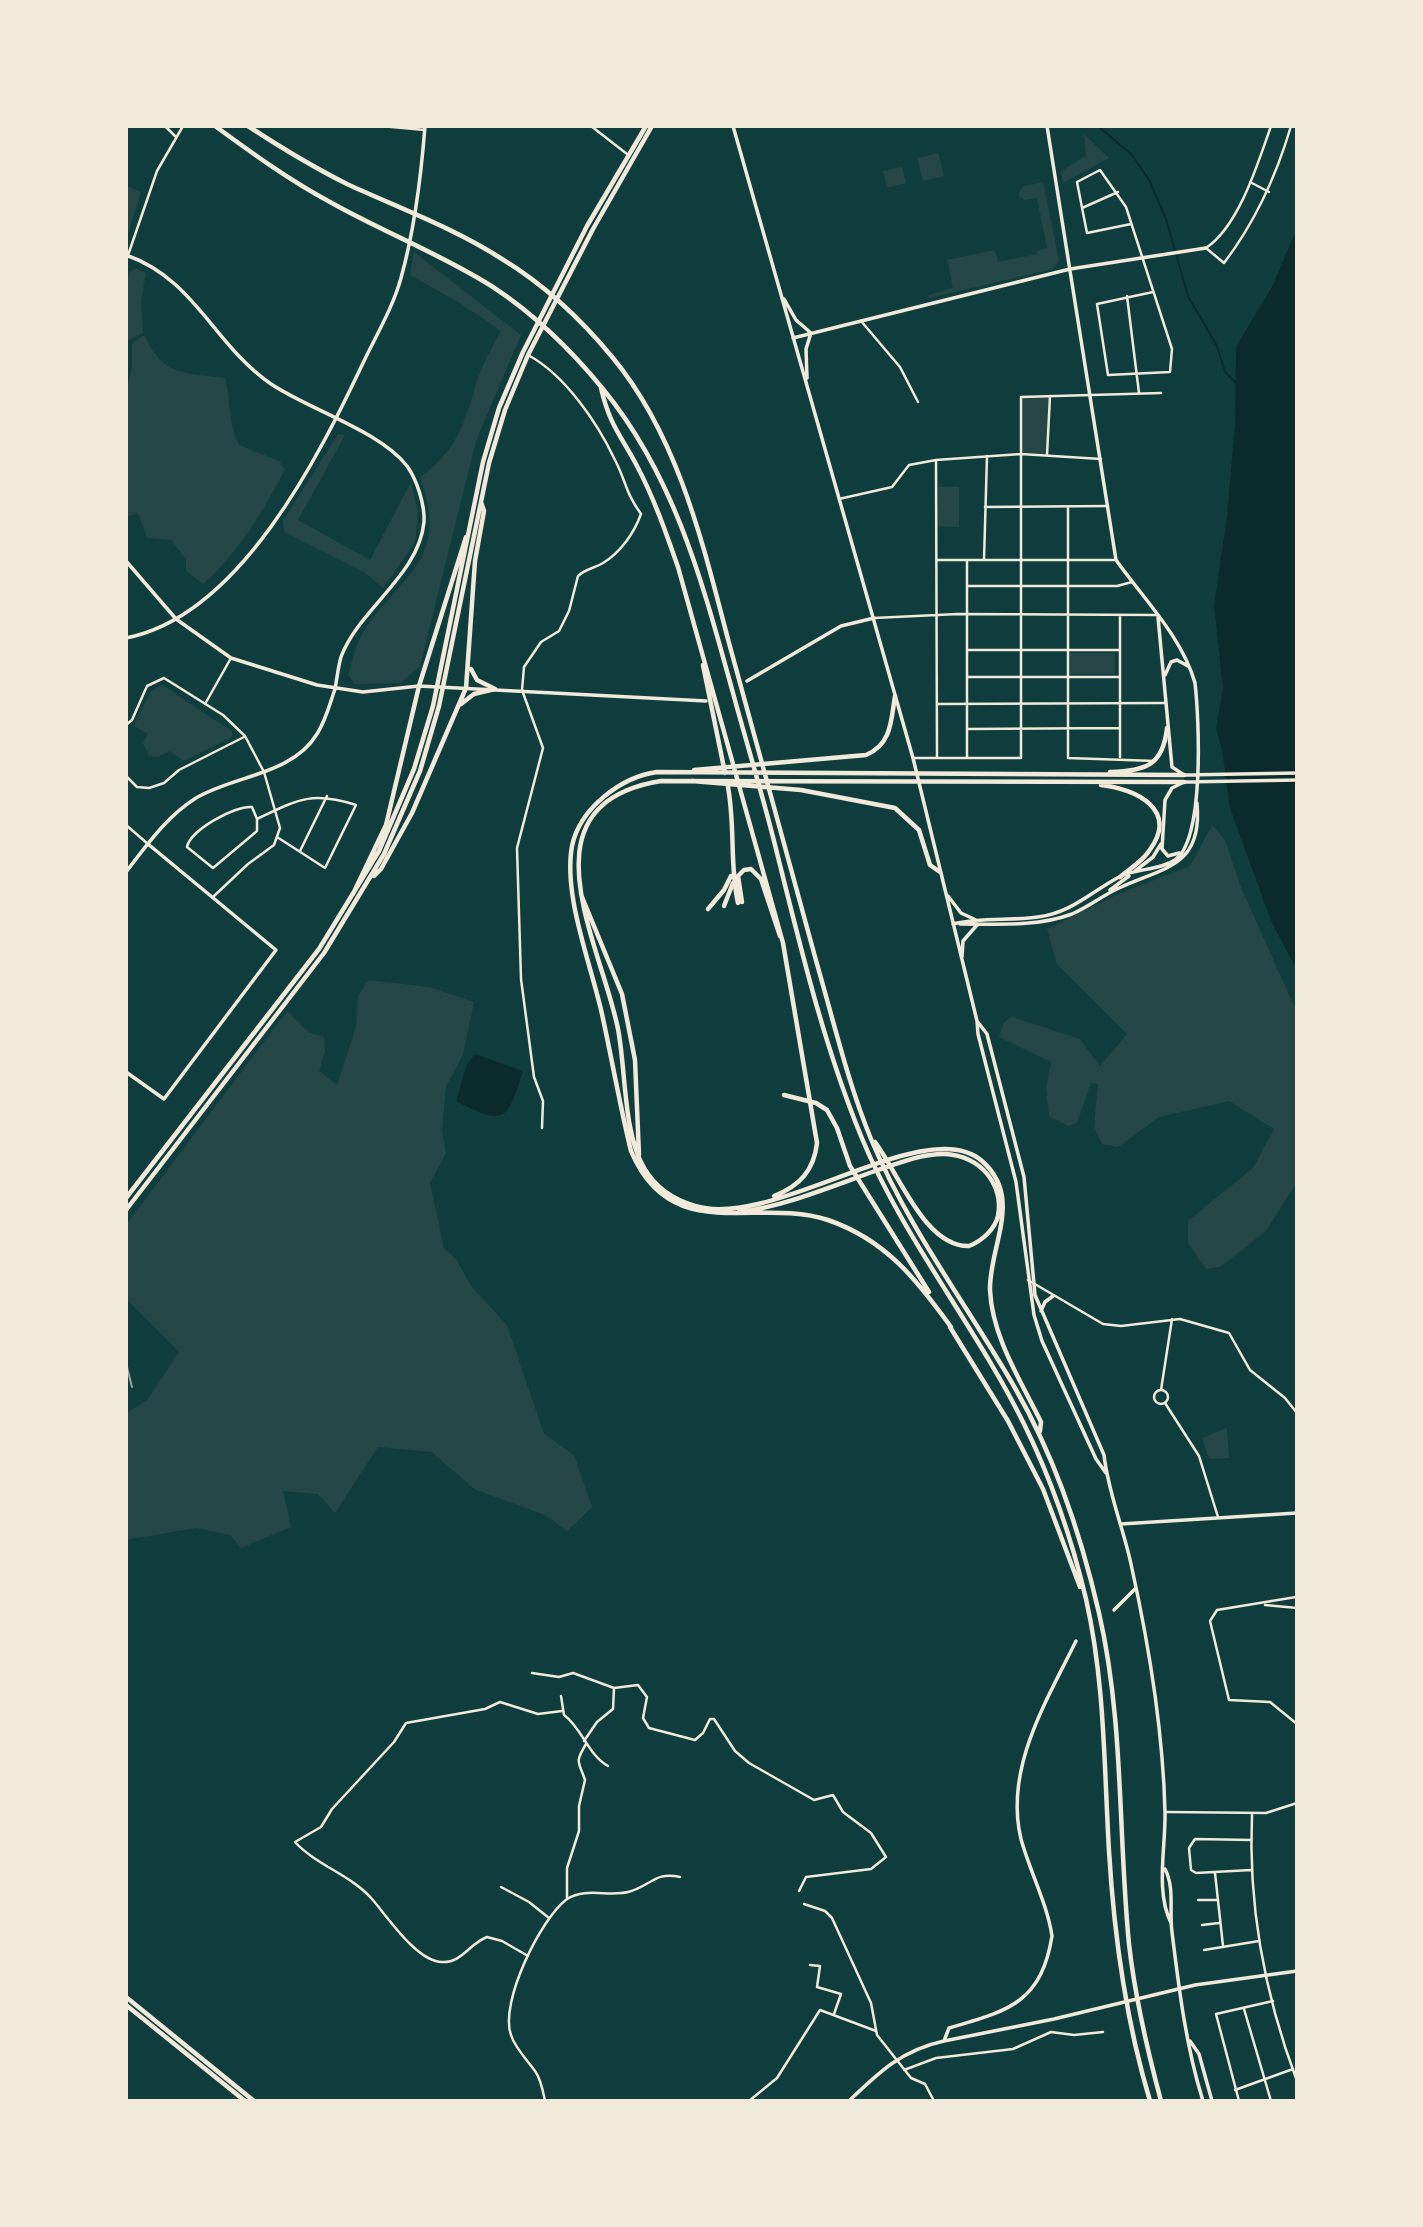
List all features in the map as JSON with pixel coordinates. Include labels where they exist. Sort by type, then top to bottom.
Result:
[{"type":"highway","points":[[215,126],[302,186],[495,288],[550,333],[601,386],[655,466],[701,577],[808,972],[859,1132],[892,1203],[1023,1422],[1050,1480],[1084,1594],[1100,1679],[1109,1857],[1125,1991],[1150,2101]]},
{"type":"highway","points":[[248,126],[339,180],[432,221],[501,258],[536,282],[571,311],[618,364],[641,399],[683,486],[710,572],[848,1073],[869,1134],[923,1241],[1000,1363],[1040,1434],[1084,1556],[1110,1665],[1118,1738],[1125,1889],[1135,1989],[1161,2101]]},
{"type":"highway","points":[[126,1210],[324,953],[371,879],[405,808],[436,706],[439,676],[483,462],[508,385],[627,154],[646,126]]},
{"type":"highway","points":[[126,1198],[280,1002],[353,898],[400,806],[446,676],[498,430],[528,355],[621,177],[652,126]]},
{"type":"highway","points":[[601,386],[609,421],[636,465],[660,515],[699,644],[783,943],[814,1113],[817,1143],[807,1173],[789,1190],[744,1208]]},
{"type":"highway","points":[[371,879],[381,869],[412,813],[461,705],[466,688],[470,664],[475,561],[484,510],[481,502]]},
{"type":"highway","points":[[353,898],[354,888],[386,825],[419,686],[469,530]]},
{"type":"highway","points":[[699,644],[733,817],[733,882],[740,903],[738,876],[744,870],[751,869],[761,879],[772,920],[783,943]]},
{"type":"highway","points":[[470,664],[473,677],[495,689]]},
{"type":"highway","points":[[461,705],[474,694],[495,689]]},
{"type":"highway","points":[[895,696],[889,733],[873,752],[858,757],[648,774],[626,782],[593,808],[576,835],[571,878],[625,1128],[636,1163],[650,1183],[668,1198],[698,1210],[717,1213],[795,1214],[839,1224],[901,1263],[951,1328]]},
{"type":"highway","points":[[713,770],[903,775],[1138,771],[1155,761],[1163,751],[1167,728]]},
{"type":"highway","points":[[1081,774],[1184,779]]},
{"type":"highway","points":[[843,1180],[744,1208],[704,1208],[676,1198],[654,1181],[640,1159],[632,1136],[624,1060],[615,1012],[578,891],[577,855],[584,832],[597,812],[612,799],[638,785],[687,779],[780,788],[898,809],[919,830],[930,865],[940,872]]},
{"type":"highway","points":[[715,781],[1083,784],[1184,779]]},
{"type":"highway","points":[[1083,784],[1129,789],[1147,799],[1153,806],[1158,828],[1156,841],[1144,858],[1120,877]]},
{"type":"highway","points":[[710,909],[724,890],[733,869]]},
{"type":"highway","points":[[724,906],[733,882]]},
{"type":"highway","points":[[578,891],[587,904],[622,994],[635,1060],[640,1159]]},
{"type":"highway","points":[[784,1095],[816,1102],[827,1110],[837,1128],[850,1166],[1008,1421],[1043,1489],[1074,1576],[1084,1594]]},
{"type":"highway","points":[[869,1134],[937,1236],[950,1244],[969,1246],[991,1230],[998,1215],[998,1197],[993,1183],[978,1165],[946,1154],[896,1161]]},
{"type":"highway","points":[[717,1213],[747,1211],[935,1148],[958,1149],[979,1159],[998,1182],[1004,1215],[991,1274],[991,1301],[1001,1339],[1041,1422],[1040,1434]]},
{"type":"highway","points":[[126,1997],[254,2101]]},
{"type":"highway","points":[[126,2005],[244,2101]]},
{"type":"street","points":[[165,126],[176,136]]},
{"type":"street","points":[[126,261],[157,171],[183,126]]},
{"type":"street","points":[[126,638],[153,631],[176,619],[222,582],[248,554],[287,501],[335,420],[398,289],[412,230],[425,128],[381,126]]},
{"type":"street","points":[[591,126],[627,154]]},
{"type":"street","points":[[733,126],[913,758],[1016,1182],[1027,1279],[1042,1341],[1096,1459],[1106,1473]]},
{"type":"street","points":[[945,893],[961,913],[979,922],[1046,921],[1072,914],[1120,887],[1168,869],[1186,855],[1196,833],[1197,696],[1189,667],[1158,615],[1116,560],[1047,126]]},
{"type":"street","points":[[793,338],[1070,269],[1206,248],[1223,232],[1250,182],[1271,126]]},
{"type":"street","points":[[1206,248],[1224,263],[1243,238],[1269,192],[1291,126]]},
{"type":"street","points":[[1131,224],[1087,233],[1077,182],[1100,170],[1118,192],[1131,224],[1172,349],[1170,372],[1108,375],[1097,304],[1153,292]]},
{"type":"street","points":[[1250,182],[1269,192]]},
{"type":"street","points":[[1082,208],[1118,192]]},
{"type":"street","points":[[126,872],[163,826],[196,799],[228,783],[264,772],[306,748],[317,734],[335,689],[341,657],[418,545],[424,521],[416,484],[408,467],[386,446],[271,384],[239,357],[181,286],[127,255]]},
{"type":"street","points":[[779,287],[796,320],[811,333]]},
{"type":"street","points":[[1127,296],[1139,393]]},
{"type":"street","points":[[861,321],[900,367],[918,402]]},
{"type":"street","points":[[808,387],[806,349],[811,333]]},
{"type":"street","points":[[528,355],[552,370],[576,400],[614,457],[625,492],[641,514],[635,531],[624,544],[604,562],[578,576],[569,611],[559,631],[541,642],[524,667],[522,690],[543,748],[517,848],[521,979],[534,1077],[543,1101],[542,1128]]},
{"type":"street","points":[[913,758],[1021,758],[1021,397],[1161,393]]},
{"type":"street","points":[[1047,456],[1049,396]]},
{"type":"street","points":[[839,499],[892,487],[909,465],[936,460],[1021,454],[1101,459]]},
{"type":"street","points":[[984,560],[987,456]]},
{"type":"street","points":[[936,460],[937,758]]},
{"type":"street","points":[[985,507],[1108,506]]},
{"type":"street","points":[[1068,507],[1068,758],[1120,757],[1155,761]]},
{"type":"street","points":[[967,560],[967,758]]},
{"type":"street","points":[[936,561],[1116,560]]},
{"type":"street","points":[[126,561],[176,619],[231,658],[335,689],[372,692],[419,686],[706,701]]},
{"type":"street","points":[[967,586],[1068,586],[1132,582]]},
{"type":"street","points":[[747,681],[841,626],[874,618],[937,614],[1158,615]]},
{"type":"street","points":[[1120,615],[1120,757]]},
{"type":"street","points":[[1158,615],[1172,767],[1184,779],[1297,780]]},
{"type":"street","points":[[967,650],[1119,650]]},
{"type":"street","points":[[205,704],[231,658]]},
{"type":"street","points":[[1164,691],[1165,670],[1171,662],[1183,662],[1189,667]]},
{"type":"street","points":[[967,677],[1119,677]]},
{"type":"street","points":[[126,725],[132,720],[142,693],[164,678],[223,715],[245,736],[264,772],[280,828],[274,845],[248,864],[214,897]]},
{"type":"street","points":[[937,704],[1165,703]]},
{"type":"street","points":[[967,729],[1120,728]]},
{"type":"street","points":[[126,776],[137,787],[154,787],[179,770],[245,736]]},
{"type":"street","points":[[1187,844],[1172,857],[1164,854],[1162,842],[1165,800],[1172,788],[1184,779],[1297,773]]},
{"type":"street","points":[[953,924],[1049,915],[1070,908],[1120,877],[1169,863],[1182,854],[1187,844],[1192,830],[1196,794]]},
{"type":"street","points":[[257,819],[314,796],[327,796],[356,805],[326,868],[277,837]]},
{"type":"street","points":[[300,851],[327,796]]},
{"type":"street","points":[[247,806],[252,807],[257,819],[257,831],[213,868],[187,847],[194,835],[223,815],[247,806]]},
{"type":"street","points":[[126,825],[276,950],[164,1099],[126,1072]]},
{"type":"street","points":[[1097,900],[1153,857],[1162,842]]},
{"type":"street","points":[[962,963],[963,941],[979,922]]},
{"type":"street","points":[[977,1021],[987,1034],[1021,1165],[1034,1283],[1040,1313],[1104,1455],[1106,1473],[1136,1588],[1160,1734],[1165,1812],[1166,1914],[1171,1923],[1190,2056],[1203,2101]]},
{"type":"street","points":[[1027,1279],[1091,1318],[1113,1326],[1172,1319],[1229,1333],[1250,1370],[1285,1398],[1297,1413]]},
{"type":"street","points":[[1040,1313],[1045,1302],[1053,1296]]},
{"type":"street","points":[[1161,1390],[1172,1319]]},
{"type":"street","points":[[1161,1390],[1155,1393],[1155,1400],[1165,1403],[1199,1457],[1218,1517]]},
{"type":"street","points":[[1161,1390],[1168,1394],[1165,1403]]},
{"type":"street","points":[[1121,1524],[1297,1514]]},
{"type":"street","points":[[1114,1610],[1136,1588]]},
{"type":"street","points":[[1262,1604],[1297,1607],[1297,1596],[1217,1610],[1212,1614],[1210,1622],[1227,1696],[1231,1702],[1270,1702],[1297,1724]]},
{"type":"street","points":[[944,2041],[949,2028],[1004,2012],[1025,1999],[1049,1952],[1050,1923],[1035,1888],[1021,1839],[1018,1789],[1020,1769],[1031,1737],[1076,1641]]},
{"type":"street","points":[[532,1673],[559,1677],[573,1673],[614,1688],[632,1684],[641,1686],[647,1697],[644,1722],[656,1731],[695,1740],[703,1733],[710,1719],[714,1719],[735,1751],[749,1763],[814,1800],[833,1795],[844,1812],[871,1833],[886,1855],[874,1869],[806,1877],[799,1891]]},
{"type":"street","points":[[566,1899],[566,1868],[579,1830],[579,1806],[585,1780],[578,1768],[578,1759],[597,1722],[613,1709],[614,1688]]},
{"type":"street","points":[[561,1696],[562,1711],[573,1721],[585,1742],[608,1766]]},
{"type":"street","points":[[528,1956],[502,1941],[487,1937],[458,1959],[432,1961],[386,1920],[370,1897],[295,1842],[321,1827],[332,1809],[394,1742],[406,1723],[485,1709],[500,1702],[538,1714],[562,1711]]},
{"type":"street","points":[[1165,1812],[1252,1814],[1280,1811],[1297,1804]]},
{"type":"street","points":[[1252,1814],[1252,1870],[1259,1941],[1273,2001],[1297,2081]]},
{"type":"street","points":[[1251,1840],[1191,1841],[1191,1870],[1196,1873],[1252,1870]]},
{"type":"street","points":[[1215,1873],[1223,1946]]},
{"type":"street","points":[[545,2101],[536,2072],[510,2034],[513,2001],[528,1956],[549,1919],[566,1899],[583,1893],[631,1891],[663,1874],[680,1877]]},
{"type":"street","points":[[502,1887],[529,1902],[549,1919]]},
{"type":"street","points":[[1198,1900],[1217,1900]]},
{"type":"street","points":[[804,1904],[825,1911],[835,1924],[871,2003],[876,2031],[894,2060],[911,2078],[925,2084],[934,2101]]},
{"type":"street","points":[[1202,1925],[1219,1923]]},
{"type":"street","points":[[1204,1950],[1259,1941]]},
{"type":"street","points":[[810,1965],[820,1966],[817,1987],[841,1994],[834,2014]]},
{"type":"street","points":[[849,2101],[894,2060],[919,2046],[1179,1990],[1297,1971]]},
{"type":"street","points":[[1239,2101],[1216,2014],[1273,2001]]},
{"type":"street","points":[[1244,2008],[1271,2101]]},
{"type":"street","points":[[748,2101],[777,2078],[818,2012],[822,2010],[876,2031]]},
{"type":"street","points":[[904,2070],[936,2058],[1013,2049],[1051,2032],[1074,2035],[1103,2032]]},
{"type":"street","points":[[1189,2039],[1199,2054],[1212,2101]]},
{"type":"street","points":[[1235,2091],[1293,2069]]},
{"type":"shaded area","points":[[1084,134],[1109,158],[1063,183],[1061,171],[1086,156]]},
{"type":"shaded area","points":[[938,153],[944,176],[923,181],[917,158]]},
{"type":"shaded area","points":[[902,167],[906,183],[887,188],[883,171]]},
{"type":"shaded area","points":[[1043,182],[1059,261],[1053,269],[929,298],[928,295],[953,288],[947,260],[995,250],[998,262],[1037,254],[1036,251],[1047,248],[1037,198],[1025,200],[1018,196],[1022,187]]},
{"type":"shaded area","points":[[126,186],[141,192],[126,239]]},
{"type":"shaded area","points":[[1297,228],[1297,970],[1271,921],[1230,808],[1222,749],[1216,729],[1223,688],[1214,606],[1227,516],[1235,424],[1236,347],[1272,287]]},
{"type":"shaded area","points":[[414,252],[521,335],[477,438],[420,666],[401,683],[355,684],[348,675],[362,634],[406,580],[426,548],[430,528],[428,505],[420,477],[443,457],[458,435],[482,368],[501,331],[460,303],[410,275]]},
{"type":"shaded area","points":[[136,268],[146,273],[141,301],[143,333],[126,341],[126,287],[129,272]]},
{"type":"shaded area","points":[[145,335],[159,358],[176,370],[225,378],[233,429],[239,445],[279,461],[285,469],[249,531],[228,559],[203,584],[186,571],[186,559],[171,540],[147,538],[138,513],[126,517],[126,389],[132,370],[132,343]]},
{"type":"shaded area","points":[[1049,397],[1047,454],[1022,453],[1021,398]]},
{"type":"shaded area","points":[[338,434],[345,435],[298,520],[370,560],[411,482],[418,513],[415,543],[383,588],[364,572],[284,532],[283,521]]},
{"type":"shaded area","points":[[938,487],[959,487],[959,527],[937,526]]},
{"type":"shaded area","points":[[1070,653],[1115,653],[1115,674],[1070,674]]},
{"type":"shaded area","points":[[162,685],[232,731],[232,737],[184,761],[170,751],[157,757],[149,756],[143,743],[148,734],[134,726],[151,691]]},
{"type":"shaded area","points":[[1212,825],[1225,840],[1240,885],[1297,1013],[1297,1181],[1266,1231],[1220,1267],[1206,1269],[1188,1243],[1188,1221],[1253,1168],[1274,1129],[1229,1101],[1159,1117],[1118,1147],[1102,1144],[1094,1127],[1098,1084],[1091,1083],[1077,1123],[1069,1126],[1049,1116],[1046,1089],[1051,1062],[999,1037],[1004,1022],[1012,1017],[1080,1039],[1100,1066],[1127,1034],[1057,964],[1047,929],[1118,894],[1190,866]]},
{"type":"shaded area","points":[[369,980],[429,987],[474,1002],[463,1055],[446,1086],[442,1130],[446,1153],[430,1183],[444,1248],[456,1259],[471,1286],[507,1325],[544,1434],[574,1455],[592,1507],[567,1531],[545,1515],[474,1489],[432,1452],[378,1447],[335,1513],[318,1494],[283,1491],[291,1527],[241,1548],[230,1535],[196,1528],[126,1540],[126,1414],[147,1400],[179,1352],[126,1299],[126,1225],[287,1011],[308,1032],[324,1037],[325,1051],[319,1071],[337,1085],[356,1027],[358,995]]},
{"type":"shaded area","points":[[475,1054],[523,1071],[513,1100],[502,1114],[485,1114],[456,1101],[467,1064]]},
{"type":"shaded area","points":[[1227,1428],[1229,1458],[1209,1459],[1202,1438]]},
{"type":"waterway","points":[[1098,126],[1132,155],[1149,180],[1166,219],[1188,296],[1217,346],[1225,372],[1237,384]]},
{"type":"railway","points":[[126,1363],[132,1387]]}]
